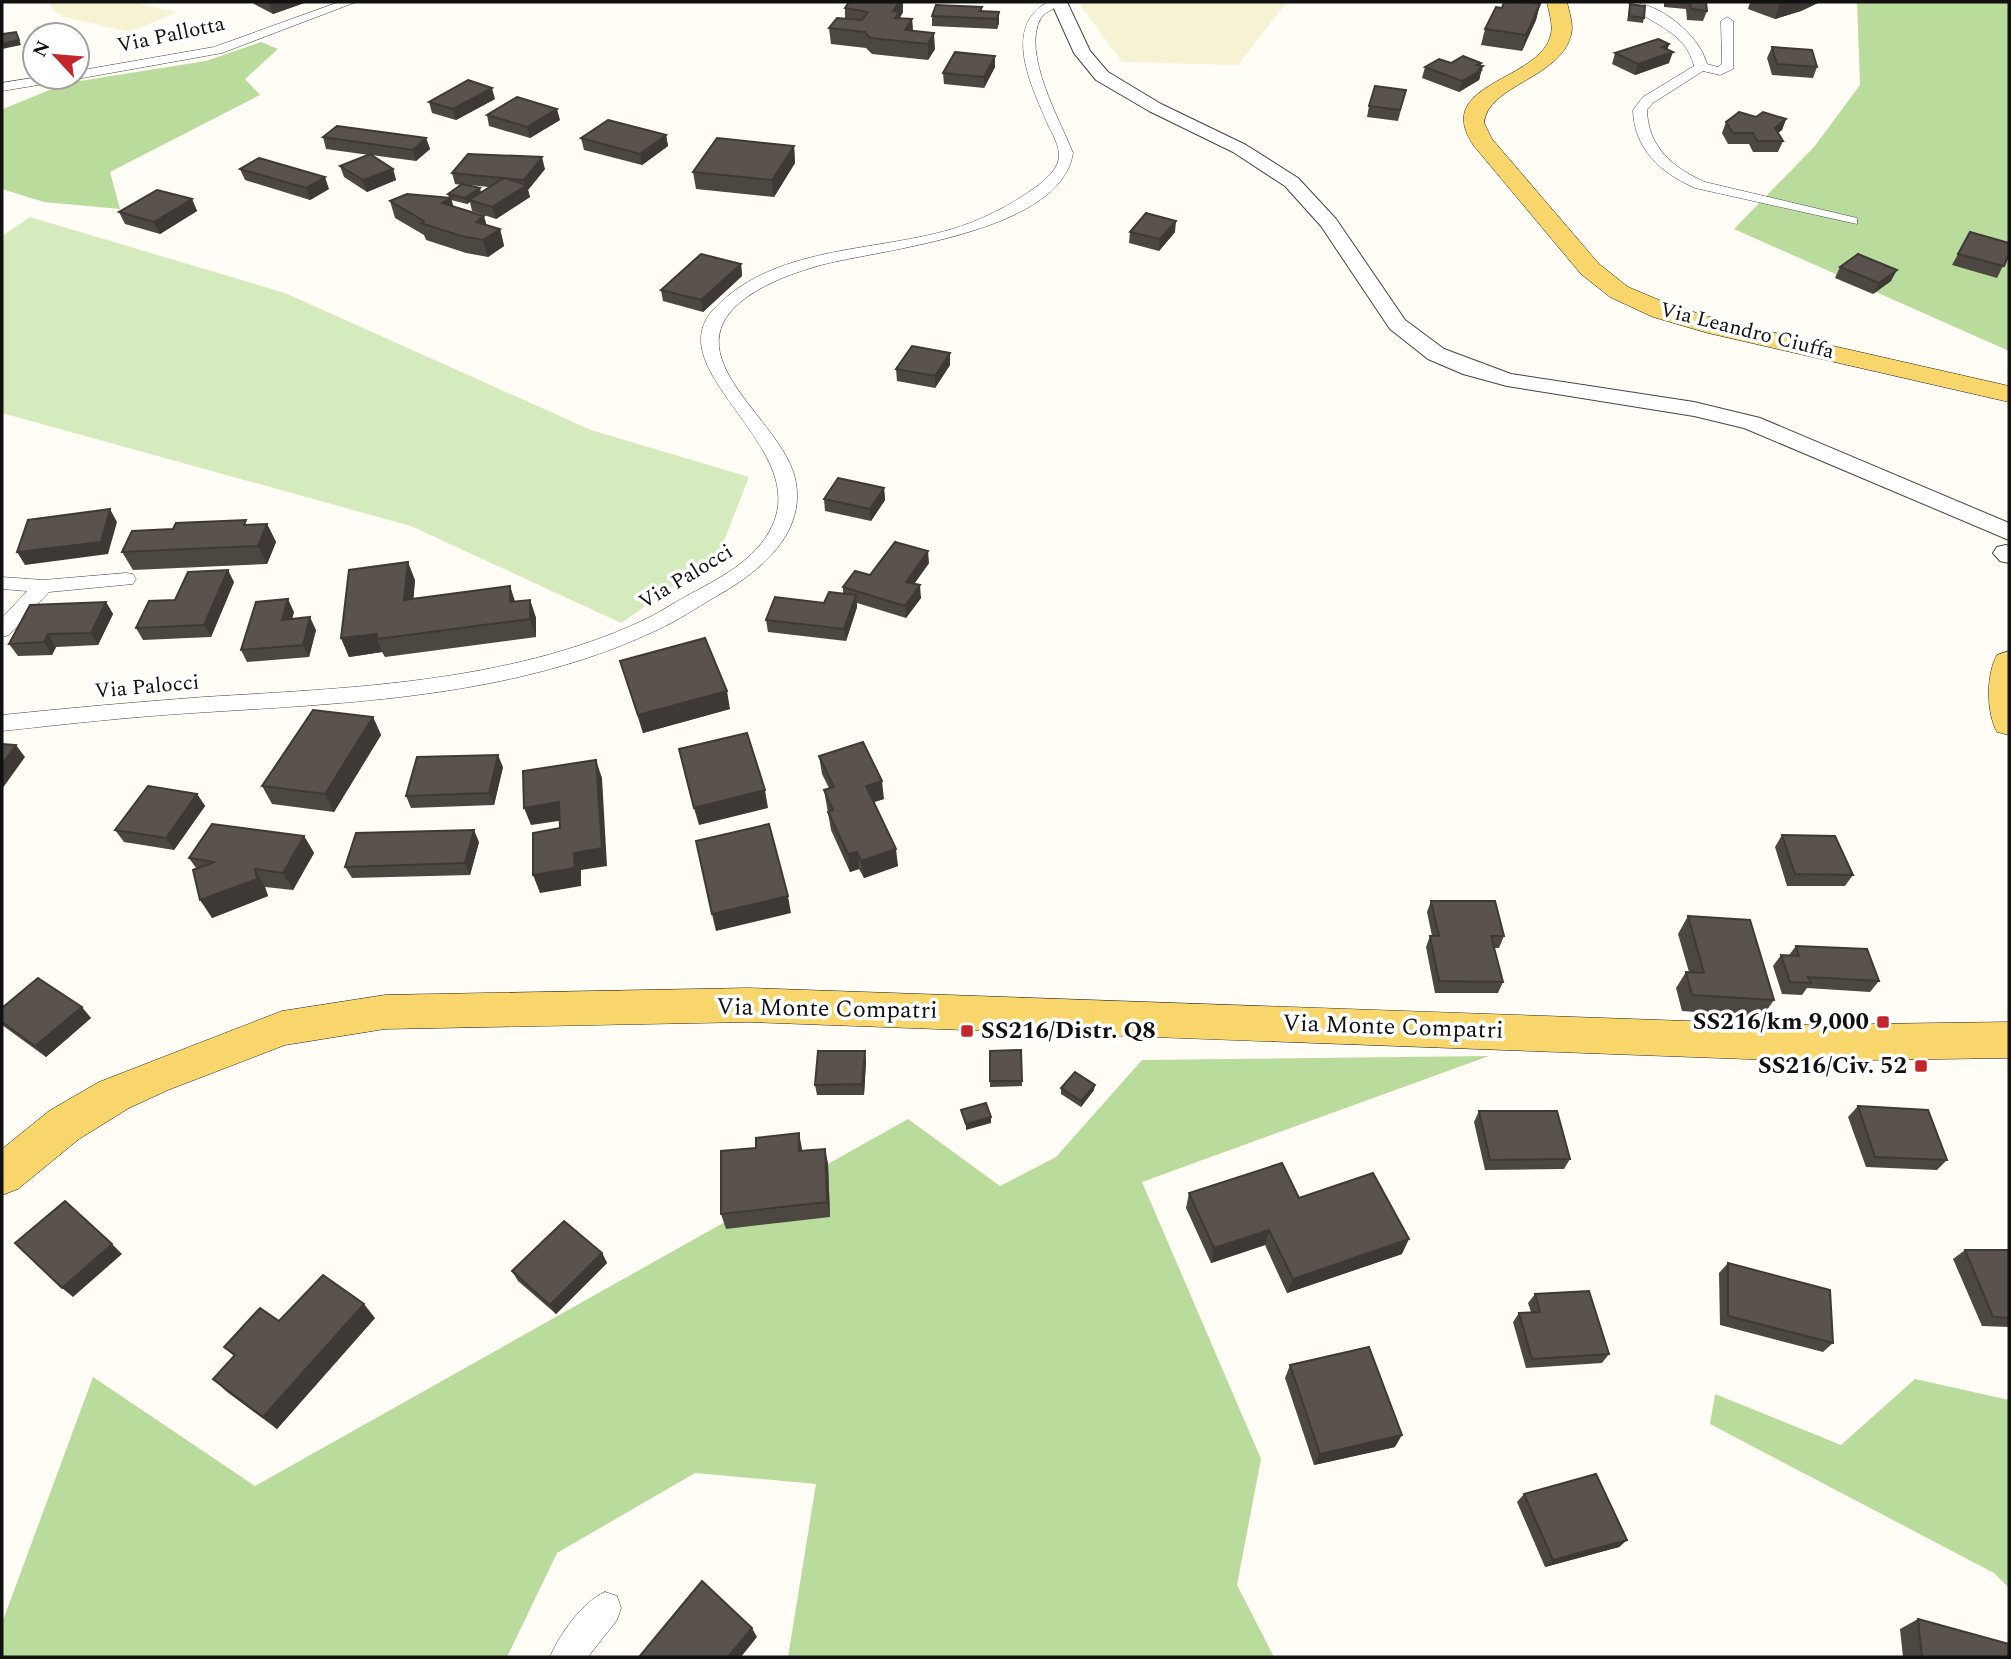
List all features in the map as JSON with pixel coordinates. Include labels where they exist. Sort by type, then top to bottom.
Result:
[{"type":"main road","name":"Via Leandro Ciuffa","points":[[1557,2],[1562,32],[1555,48],[1481,102],[1474,113],[1473,122],[1489,150],[1601,280],[1632,299],[1691,320],[2009,394]]},
{"type":"main road","points":[[2009,663],[2006,685],[2009,723]]},
{"type":"main road","name":"Via Monte Compatri","points":[[2,1175],[64,1125],[114,1095],[153,1077],[282,1028],[324,1019],[385,1012],[749,1005],[1801,1043],[1997,1040]]},
{"type":"street","name":"Via Pallotta","points":[[91,73],[213,51],[350,2]]},
{"type":"street","points":[[1058,2],[1082,53],[1102,76],[1262,163],[1304,194],[1325,218],[1390,317],[1423,347],[1458,364],[1505,379],[1672,405],[1741,420],[1799,440],[1908,490],[1974,516],[2008,545]]},
{"type":"street","name":"Via Palocci","points":[[2,723],[425,685],[488,676],[567,657],[622,638],[675,614],[728,582],[762,555],[778,534],[787,514],[788,488],[771,443],[713,365],[707,339],[712,320],[734,298],[777,275],[821,260],[914,244],[975,228],[1013,209],[1055,178],[1065,164],[1066,153],[1030,61],[1027,46],[1035,15],[1058,2]]},
{"type":"street","points":[[1633,2],[1682,33],[1696,49],[1701,67]]},
{"type":"street","points":[[1727,21],[1728,66],[1720,71],[1701,67],[1642,107],[1640,117],[1643,131],[1658,157],[1675,172],[1700,185],[1852,221]]},
{"type":"street","points":[[2,87],[21,84]]},
{"type":"street","points":[[1908,490],[2008,545]]},
{"type":"street","points":[[2,583],[43,586],[126,579]]},
{"type":"street","points":[[2,630],[43,586]]},
{"type":"street","points":[[567,1657],[605,1608]]},
{"type":"shaded area","points":[[48,2],[130,2],[178,12],[129,32],[91,23],[91,21],[64,17],[53,10]]},
{"type":"shaded area","points":[[1084,2],[1287,2],[1238,65],[1122,62],[1080,5]]},
{"type":"green space","points":[[1857,2],[2009,2],[2009,351],[1734,229],[1814,147],[1860,85]]},
{"type":"green space","points":[[261,42],[278,49],[245,79],[260,95],[110,172],[120,209],[44,202],[2,189],[3,109],[47,91],[91,91],[91,79],[206,61]]},
{"type":"green space","points":[[30,217],[285,293],[591,430],[749,477],[718,556],[621,623],[411,526],[2,413],[2,236]]},
{"type":"green space","points":[[1489,1056],[1142,1182],[1261,1459],[1237,1585],[1274,1657],[788,1657],[816,1484],[695,1473],[557,1553],[507,1657],[2,1657],[2,1623],[93,1377],[255,1486],[908,1119],[1000,1186],[1056,1157],[1142,1060]]},
{"type":"green space","points":[[1915,1379],[2009,1400],[2009,1588],[1994,1573],[1710,1424],[1715,1394],[1841,1445]]},
{"type":"building","points":[[849,2],[899,2],[893,11],[899,12],[895,18],[912,19],[905,30],[934,33],[928,44],[870,38],[865,32],[829,28],[837,18],[862,20],[868,12],[845,8]]},
{"type":"building","points":[[1504,2],[1540,4],[1526,35],[1485,29],[1496,7],[1502,8]]},
{"type":"building","points":[[1690,2],[1706,2],[1707,11],[1691,9]]},
{"type":"building","points":[[1630,4],[1645,6],[1644,18],[1629,16]]},
{"type":"building","points":[[936,5],[982,7],[980,11],[999,12],[997,19],[932,16]]},
{"type":"building","points":[[16,32],[19,40],[2,44],[2,34]]},
{"type":"building","points":[[1658,39],[1669,44],[1662,47],[1673,52],[1638,64],[1615,53]]},
{"type":"building","points":[[1772,47],[1812,50],[1817,67],[1777,64]]},
{"type":"building","points":[[955,52],[995,56],[984,77],[943,73]]},
{"type":"building","points":[[1463,56],[1483,66],[1462,81],[1425,67],[1439,59],[1451,63]]},
{"type":"building","points":[[468,80],[492,88],[453,109],[429,102]]},
{"type":"building","points":[[1375,86],[1406,90],[1400,110],[1369,106]]},
{"type":"building","points":[[517,97],[557,109],[527,127],[487,115]]},
{"type":"building","points":[[1739,112],[1756,117],[1763,112],[1786,119],[1775,128],[1783,141],[1757,141],[1753,133],[1733,133],[1726,122]]},
{"type":"building","points":[[608,120],[666,135],[640,154],[581,138]]},
{"type":"building","points":[[337,126],[426,138],[413,150],[323,137]]},
{"type":"building","points":[[717,138],[794,146],[772,180],[693,172]]},
{"type":"building","points":[[370,154],[393,169],[363,180],[340,166]]},
{"type":"building","points":[[468,154],[542,157],[524,180],[452,173]]},
{"type":"building","points":[[259,158],[325,177],[306,188],[240,169]]},
{"type":"building","points":[[504,178],[527,185],[492,207],[469,200]]},
{"type":"building","points":[[462,184],[480,188],[465,198],[448,194]]},
{"type":"building","points":[[157,190],[192,199],[154,222],[119,212]]},
{"type":"building","points":[[407,194],[451,198],[442,203],[484,216],[476,222],[500,229],[483,240],[421,223],[424,221],[390,201]]},
{"type":"building","points":[[1146,213],[1176,221],[1160,239],[1130,232]]},
{"type":"building","points":[[1970,232],[2009,243],[2009,254],[2004,266],[1958,254]]},
{"type":"building","points":[[701,254],[741,264],[701,300],[661,290]]},
{"type":"building","points":[[1858,254],[1897,270],[1879,283],[1840,267]]},
{"type":"building","points":[[912,346],[950,353],[935,376],[896,369]]},
{"type":"building","points":[[838,478],[884,488],[870,509],[824,499]]},
{"type":"building","points":[[110,509],[101,542],[17,552],[28,520]]},
{"type":"building","points":[[246,520],[244,525],[267,524],[258,546],[122,552],[132,531],[173,529],[176,523]]},
{"type":"building","points":[[895,542],[928,551],[906,582],[920,585],[905,606],[843,587],[855,571],[870,575]]},
{"type":"building","points":[[408,562],[404,600],[510,586],[510,602],[530,600],[530,619],[377,639],[377,634],[341,638],[349,570]]},
{"type":"building","points":[[228,570],[204,625],[136,628],[149,601],[175,600],[188,572]]},
{"type":"building","points":[[829,592],[856,595],[844,629],[766,620],[775,597],[824,603]]},
{"type":"building","points":[[288,599],[282,620],[310,617],[303,645],[241,650],[256,602]]},
{"type":"building","points":[[106,602],[91,633],[48,634],[44,642],[9,644],[30,605]]},
{"type":"building","points":[[705,638],[727,691],[638,715],[620,661]]},
{"type":"building","points":[[313,710],[373,717],[325,794],[262,786]]},
{"type":"building","points":[[747,733],[765,790],[694,808],[679,749]]},
{"type":"building","points":[[863,742],[882,781],[866,786],[896,849],[861,861],[857,852],[848,854],[828,812],[833,810],[824,790],[834,787],[819,756]]},
{"type":"building","points":[[2,744],[16,745],[2,764]]},
{"type":"building","points":[[498,755],[489,793],[406,796],[417,757]]},
{"type":"building","points":[[596,760],[602,848],[574,853],[575,868],[533,875],[533,833],[560,828],[559,802],[524,808],[523,771]]},
{"type":"building","points":[[148,786],[197,794],[166,838],[115,830]]},
{"type":"building","points":[[212,824],[304,836],[283,873],[255,869],[257,879],[200,900],[193,870],[215,862],[189,858]]},
{"type":"building","points":[[769,824],[788,896],[712,914],[696,841]]},
{"type":"building","points":[[474,830],[465,863],[345,867],[356,833]]},
{"type":"building","points":[[1782,835],[1835,836],[1853,875],[1795,874]]},
{"type":"building","points":[[1431,901],[1495,901],[1504,936],[1491,936],[1503,982],[1439,981],[1430,936],[1439,936]]},
{"type":"building","points":[[1688,916],[1750,920],[1774,1000],[1692,995],[1686,972],[1704,973]]},
{"type":"building","points":[[1796,946],[1867,949],[1879,981],[1808,977],[1811,983],[1790,982],[1781,955],[1799,956]]},
{"type":"building","points":[[38,978],[82,1007],[35,1046],[2,1022],[2,1008]]},
{"type":"building","points":[[1021,1050],[1022,1081],[990,1081],[990,1051]]},
{"type":"building","points":[[818,1051],[865,1051],[862,1084],[815,1085]]},
{"type":"building","points":[[1075,1072],[1095,1085],[1081,1101],[1061,1088]]},
{"type":"building","points":[[986,1103],[991,1117],[966,1124],[961,1110]]},
{"type":"building","points":[[1858,1106],[1928,1110],[1947,1160],[1875,1157]]},
{"type":"building","points":[[1479,1111],[1557,1111],[1570,1159],[1490,1160]]},
{"type":"building","points":[[799,1133],[799,1151],[825,1149],[827,1202],[721,1214],[721,1151],[756,1148],[756,1138]]},
{"type":"building","points":[[1282,1163],[1299,1198],[1373,1173],[1409,1239],[1293,1279],[1269,1230],[1214,1248],[1189,1193]]},
{"type":"building","points":[[65,1201],[112,1244],[62,1288],[15,1243]]},
{"type":"building","points":[[564,1221],[602,1253],[550,1305],[512,1271]]},
{"type":"building","points":[[1965,1250],[2009,1250],[2009,1318],[1993,1317]]},
{"type":"building","points":[[1728,1263],[1830,1290],[1833,1343],[1728,1316]]},
{"type":"building","points":[[323,1275],[364,1304],[263,1417],[213,1379],[235,1355],[224,1347],[260,1308],[279,1321]]},
{"type":"building","points":[[1589,1291],[1609,1354],[1532,1359],[1519,1313],[1540,1312],[1535,1294]]},
{"type":"building","points":[[1369,1347],[1402,1435],[1320,1454],[1290,1365]]},
{"type":"building","points":[[1596,1474],[1627,1540],[1553,1560],[1524,1494]]},
{"type":"building","points":[[702,1581],[752,1628],[728,1657],[639,1657]]},
{"type":"building","points":[[1918,1619],[2009,1644],[2009,1657],[1922,1657]]},
{"type":"place","name":"SS216/km 9,000","points":[[1883,1022]]},
{"type":"place","name":"SS216/Distr. Q8","points":[[967,1031]]},
{"type":"place","name":"SS216/Civ. 52","points":[[1921,1066]]}]
